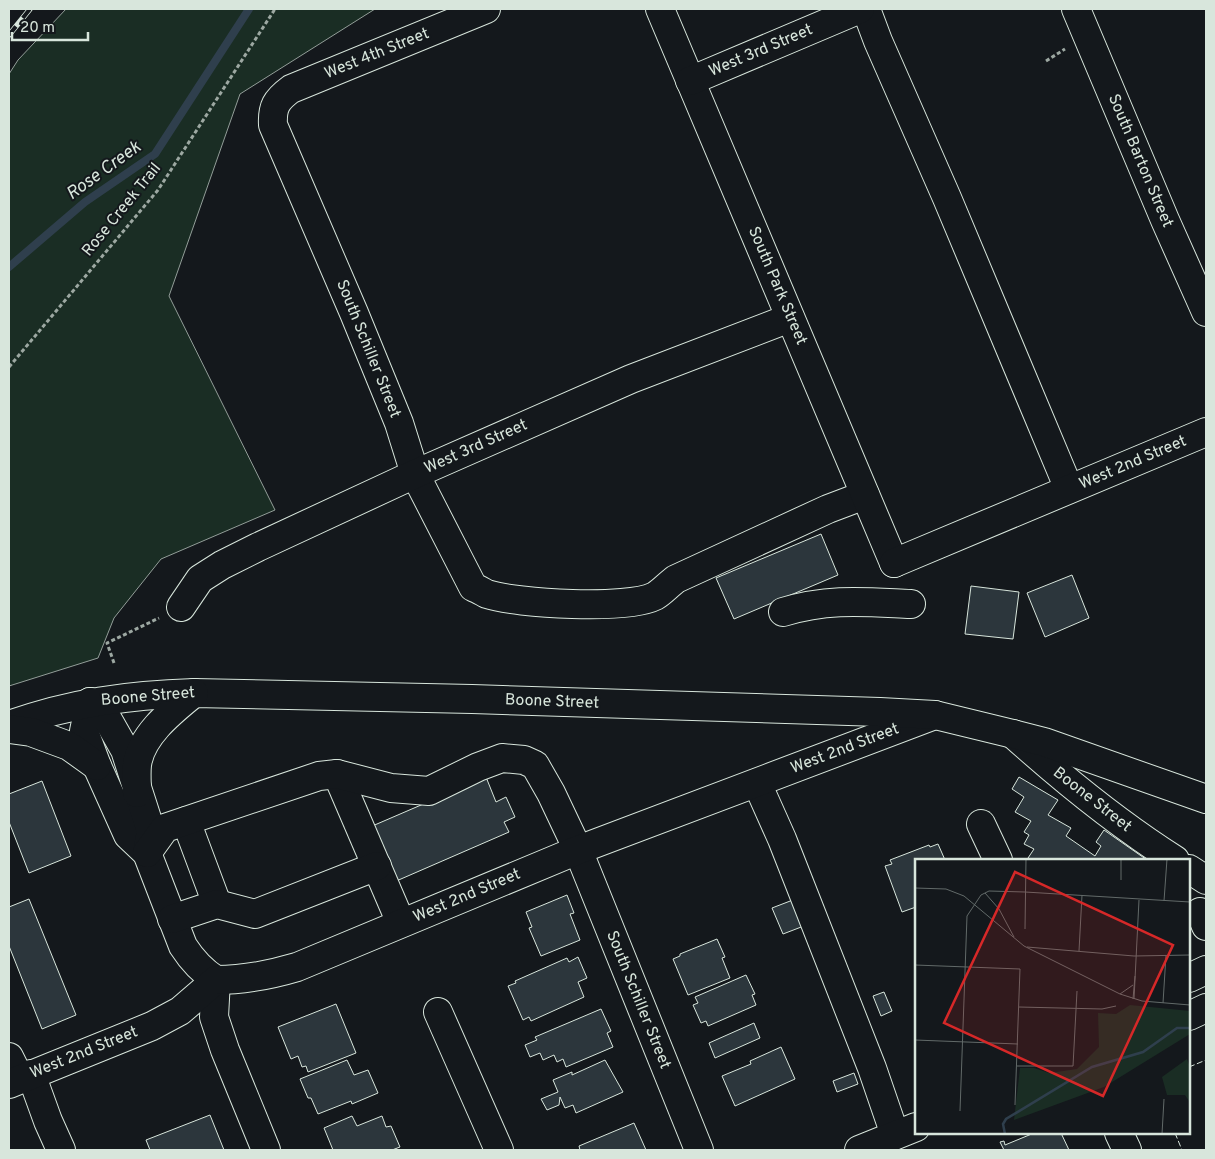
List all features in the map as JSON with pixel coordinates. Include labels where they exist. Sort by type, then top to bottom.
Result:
[{"type":"street","name":"West 4th Street","points":[[274,107],[280,96],[291,89],[486,9]]},
{"type":"street","name":"South Park Street","points":[[660,9],[894,563]]},
{"type":"street","name":"West 3rd Street","points":[[690,81],[860,9]]},
{"type":"street","points":[[866,9],[878,42],[947,198],[1069,490]]},
{"type":"street","name":"South Barton Street","points":[[1076,9],[1206,312]]},
{"type":"street","name":"South Schiller Street","points":[[274,107],[272,115],[273,125],[354,313],[395,414],[414,474],[474,587],[487,594],[554,603],[636,602],[656,596],[676,578],[828,509],[865,495]]},
{"type":"street","name":"West 3rd Street","points":[[181,607],[200,579],[222,565],[414,474],[631,379],[790,318]]},
{"type":"street","name":"West 2nd Street","points":[[894,563],[1206,432]]},
{"type":"street","points":[[870,602],[894,563]]},
{"type":"street","points":[[783,612],[806,605],[830,602],[911,604]]},
{"type":"street","points":[[138,793],[137,764],[146,741],[166,716],[194,693]]},
{"type":"street","name":"Boone Street","points":[[90,702],[152,694],[194,693],[481,699],[935,715],[1044,742],[1206,799]]},
{"type":"street","points":[[9,727],[35,716],[90,702]]},
{"type":"street","points":[[90,702],[84,730],[97,766],[128,835],[147,853],[183,946],[205,973],[216,980],[214,1017],[225,1050],[266,1150]]},
{"type":"street","points":[[90,702],[108,720],[125,750],[151,831],[147,853]]},
{"type":"street","name":"West 2nd Street","points":[[17,1073],[152,1026],[180,1011],[216,980],[238,980],[297,967],[578,850],[935,715]]},
{"type":"street","points":[[9,727],[31,732],[69,746],[97,766]]},
{"type":"street","name":"Boone Street","points":[[1013,734],[1075,789],[1174,859]]},
{"type":"street","name":"South Schiller Street","points":[[337,774],[391,788],[429,791],[478,767],[502,758],[524,760],[535,765],[551,793],[578,850],[699,1150]]},
{"type":"street","points":[[147,853],[165,828],[319,776],[337,774],[401,923]]},
{"type":"street","points":[[757,782],[786,848],[872,1068],[906,1131],[860,1150]]},
{"type":"street","points":[[186,821],[217,904]]},
{"type":"street","points":[[981,824],[998,859]]},
{"type":"street","points":[[172,919],[217,904],[255,914],[377,866]]},
{"type":"street","points":[[1190,870],[1206,880]]},
{"type":"street","points":[[1190,978],[1206,970]]},
{"type":"street","points":[[438,1012],[499,1150]]},
{"type":"street","points":[[17,1073],[48,1121],[61,1150]]},
{"type":"street","points":[[1119,1134],[1127,1150]]},
{"type":"path","name":"Rose Creek Trail","points":[[9,367],[158,190],[275,9]]},
{"type":"path","points":[[114,663],[107,643],[181,607]]},
{"type":"green space","points":[[66,9],[375,9],[240,94],[169,296],[275,510],[161,559],[114,618],[98,658],[9,686],[9,74],[18,60]]},
{"type":"building","points":[[821,534],[838,575],[734,619],[716,578]]},
{"type":"building","points":[[1072,575],[1089,618],[1045,637],[1027,593]]},
{"type":"building","points":[[971,586],[1019,592],[1013,639],[965,634]]},
{"type":"building","points":[[486,777],[496,802],[506,797],[515,817],[504,822],[509,832],[394,882],[370,827]]},
{"type":"building","points":[[1019,777],[1058,800],[1048,815],[1071,828],[1066,836],[1095,856],[1101,846],[1096,842],[1104,830],[1146,859],[1028,858],[1034,849],[1024,844],[1029,835],[1024,832],[1031,821],[1015,812],[1024,797],[1012,789]]},
{"type":"building","points":[[42,781],[71,856],[29,873],[9,822],[9,794]]},
{"type":"building","points":[[938,844],[945,859],[915,859],[915,907],[902,912],[885,866],[892,864],[890,860],[929,845],[930,847]]},
{"type":"building","points":[[567,895],[574,913],[570,914],[580,940],[541,956],[529,928],[532,927],[526,912]]},
{"type":"building","points":[[798,898],[809,924],[783,934],[772,908]]},
{"type":"building","points":[[29,899],[76,1015],[42,1029],[9,946],[9,907]]},
{"type":"building","points":[[717,939],[725,957],[722,958],[730,978],[688,995],[673,959],[680,956],[680,954]]},
{"type":"building","points":[[578,957],[587,978],[578,982],[584,997],[531,1021],[529,1017],[523,1020],[508,986],[516,983],[515,981],[567,958],[569,962]]},
{"type":"building","points":[[746,975],[755,994],[752,995],[756,1005],[708,1026],[706,1021],[701,1023],[693,1005],[698,1003],[695,997]]},
{"type":"building","points":[[884,992],[892,1011],[881,1016],[873,996]]},
{"type":"building","points":[[336,1004],[356,1053],[308,1072],[306,1066],[302,1067],[298,1056],[291,1059],[278,1027]]},
{"type":"building","points":[[601,1009],[611,1031],[607,1033],[613,1047],[566,1067],[563,1059],[557,1062],[554,1055],[543,1060],[540,1053],[530,1057],[525,1045],[537,1040],[535,1037]]},
{"type":"building","points":[[754,1023],[760,1038],[715,1058],[709,1043]]},
{"type":"building","points":[[781,1047],[795,1079],[735,1106],[722,1076],[751,1064],[750,1061]]},
{"type":"building","points":[[347,1060],[354,1075],[368,1070],[378,1093],[352,1104],[351,1101],[318,1114],[311,1098],[308,1098],[300,1079]]},
{"type":"building","points":[[605,1060],[623,1092],[576,1113],[573,1105],[565,1108],[560,1097],[559,1105],[547,1110],[541,1099],[558,1092],[553,1080],[572,1072],[572,1075]]},
{"type":"building","points":[[854,1073],[858,1084],[837,1092],[833,1081]]},
{"type":"building","points":[[210,1115],[224,1150],[150,1150],[146,1140]]},
{"type":"building","points":[[352,1116],[357,1126],[382,1116],[386,1127],[391,1126],[400,1147],[392,1150],[333,1150],[324,1128]]},
{"type":"building","points":[[634,1123],[646,1150],[580,1150],[579,1146]]},
{"type":"building","points":[[1032,1134],[1061,1134],[1069,1150],[1004,1150],[1000,1142],[1004,1141],[1005,1145]]},
{"type":"waterway","name":"Rose Creek","points":[[9,267],[85,202],[155,154],[249,9]]},
{"type":"railway","points":[[9,35],[30,9]]},
{"type":"fence","points":[[1190,1067],[1206,1060]]},
{"type":"fence","points":[[1175,1134],[1182,1150]]}]
